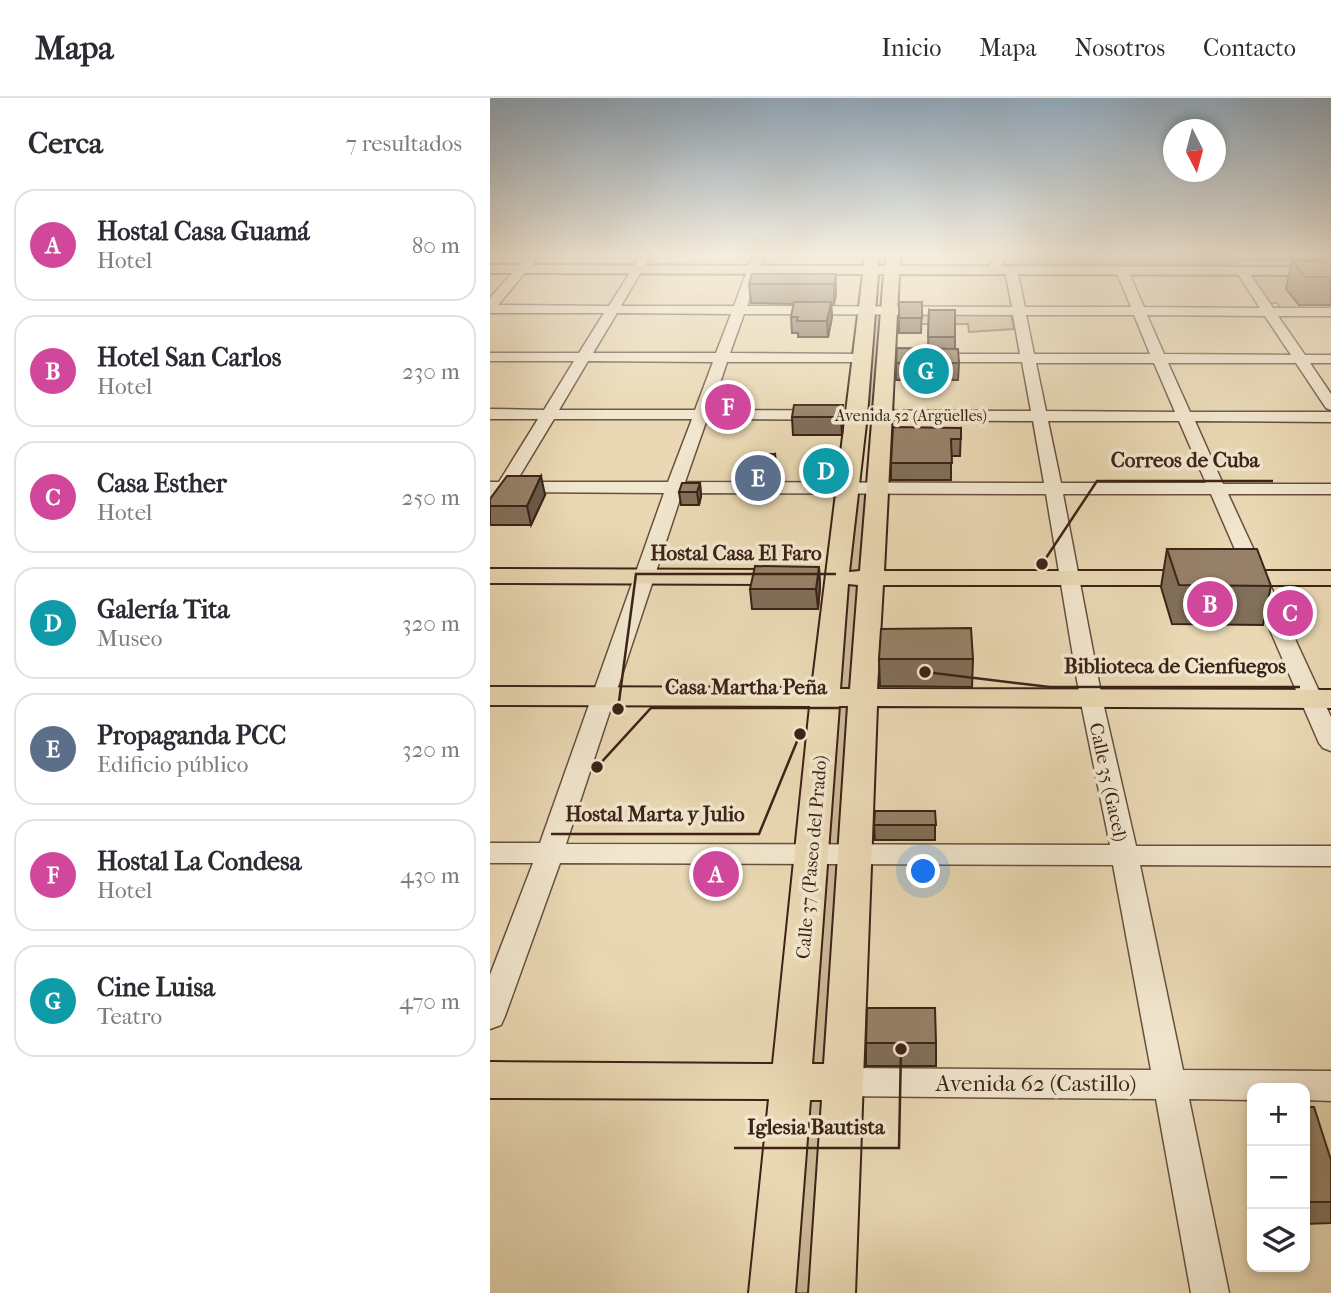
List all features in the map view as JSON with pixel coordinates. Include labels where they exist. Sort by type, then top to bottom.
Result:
[{"type":"main road","name":"Calle 37 (Paseo del Prado)","points":[[772,1293],[836,578],[857,415],[866,311]]},
{"type":"main road","points":[[832,1293],[863,697],[878,488],[884,415],[901,358],[891,311]]},
{"type":"main road","points":[[490,576],[1331,578]]},
{"type":"main road","points":[[490,696],[1321,699]]},
{"type":"main road","name":"Avenida 62 (Castillo)","points":[[490,1080],[841,1082]]},
{"type":"street","points":[[490,510],[497,487],[548,414],[611,311]]},
{"type":"street","points":[[490,1016],[550,853],[700,415],[739,311]]},
{"type":"street","points":[[885,311],[1331,312]]},
{"type":"street","name":"Calle 35 (Gacel)","points":[[1019,311],[1071,577],[1091,698],[1125,855],[1210,1293]]},
{"type":"street","points":[[1139,311],[1258,578],[1321,699],[1331,743]]},
{"type":"street","points":[[1269,312],[1331,405]]},
{"type":"street","points":[[490,358],[862,358]]},
{"type":"street","points":[[901,358],[1331,359]]},
{"type":"street","name":"Avenida 52 (Argüelles)","points":[[490,414],[1331,417]]},
{"type":"street","points":[[497,487],[1331,489]]},
{"type":"street","points":[[490,853],[1331,856]]},
{"type":"street","name":"Avenida 62 (Castillo)","points":[[841,1082],[1331,1086]]},
{"type":"shaded area","points":[[870,313],[885,313],[879,411],[861,411]]},
{"type":"shaded area","points":[[922,313],[1011,314],[1014,329],[969,332],[968,324],[921,324]]},
{"type":"shaded area","points":[[852,494],[872,494],[821,1293],[783,1293]]},
{"type":"building","points":[[792,311],[829,311],[827,321],[797,321],[798,317],[791,317]]},
{"type":"building","points":[[899,311],[922,311],[922,318],[899,318]]},
{"type":"building","points":[[929,311],[955,311],[955,337],[928,337]]},
{"type":"building","points":[[897,348],[958,349],[959,363],[896,363]]},
{"type":"building","points":[[794,405],[843,405],[841,417],[792,417]]},
{"type":"building","points":[[893,427],[961,428],[961,439],[951,439],[952,463],[891,463]]},
{"type":"building","points":[[755,454],[775,454],[773,467],[753,467]]},
{"type":"building","points":[[507,476],[541,476],[527,506],[490,506],[490,499]]},
{"type":"building","points":[[682,483],[700,483],[697,492],[679,492]]},
{"type":"building","points":[[1167,549],[1257,549],[1271,586],[1179,585]]},
{"type":"building","points":[[755,566],[819,567],[816,589],[750,589]]},
{"type":"building","points":[[971,628],[973,659],[879,659],[881,629]]},
{"type":"building","points":[[875,811],[935,811],[936,825],[874,825]]},
{"type":"building","points":[[867,1008],[935,1008],[936,1043],[866,1043]]},
{"type":"building","points":[[1310,1107],[1314,1107],[1331,1160],[1331,1202],[1310,1202]]},
{"type":"place","name":"Cine Luisa","points":[[926,371]]},
{"type":"place","name":"Hostal La Condesa","points":[[728,407]]},
{"type":"place","name":"Galería Tita","points":[[826,471]]},
{"type":"place","name":"Propaganda PCC","points":[[758,478]]},
{"type":"place","name":"Correos de Cuba","points":[[1042,564]]},
{"type":"place","name":"Hotel San Carlos","points":[[1210,604]]},
{"type":"place","name":"Casa Esther","points":[[1290,613]]},
{"type":"place","name":"Biblioteca de Cienfuegos","points":[[925,672]]},
{"type":"place","name":"Hostal Casa El Faro","points":[[618,709]]},
{"type":"place","name":"Hostal Marta y Julio","points":[[800,734]]},
{"type":"place","name":"Casa Martha Peña","points":[[597,767]]},
{"type":"place","name":"Hostal Casa Guamá","points":[[716,874]]},
{"type":"place","name":"Iglesia Bautista","points":[[901,1049]]}]
